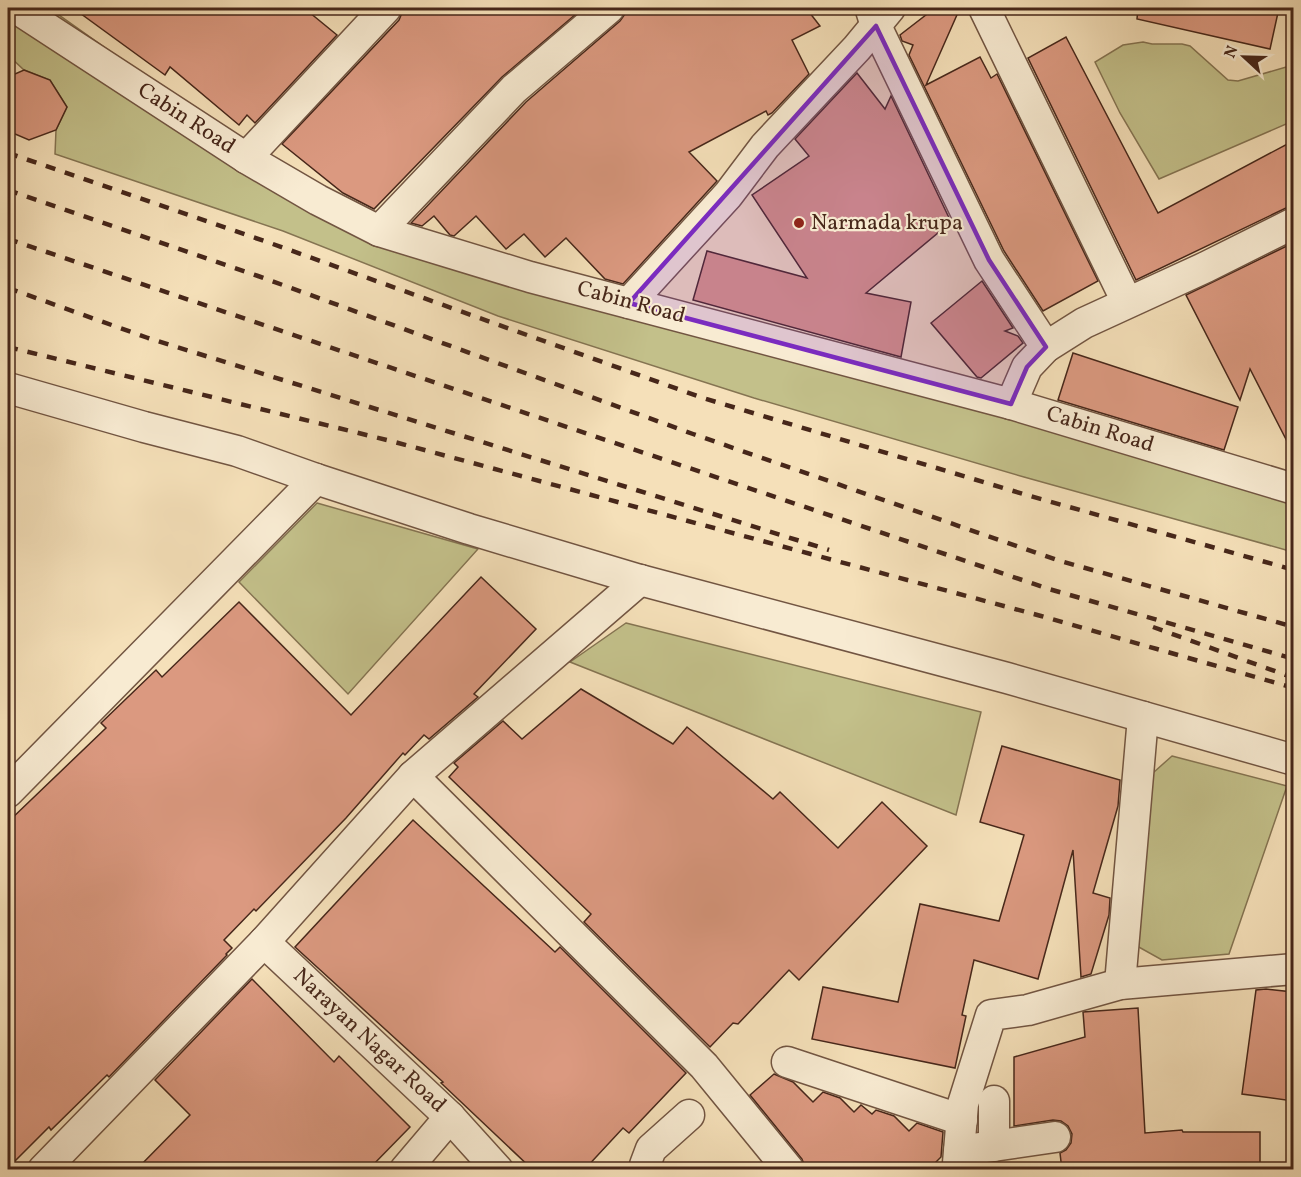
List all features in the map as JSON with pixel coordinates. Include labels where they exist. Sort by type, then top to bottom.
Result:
[{"type":"street","name":"Cabin Road","points":[[16,8],[246,158],[318,200],[379,231],[530,277],[1011,404],[1293,489]]},
{"type":"street","points":[[246,158],[386,8]]},
{"type":"street","points":[[379,231],[514,89],[609,8]]},
{"type":"street","points":[[984,8],[1127,303]]},
{"type":"street","points":[[630,303],[728,195],[765,146],[879,14],[989,260],[1046,347]]},
{"type":"street","points":[[1011,404],[1027,367],[1046,347],[1084,323],[1206,267],[1293,223]]},
{"type":"street","points":[[8,388],[237,451],[469,529],[640,580],[1007,678],[1293,760]]},
{"type":"street","points":[[8,792],[316,479]]},
{"type":"street","points":[[43,1170],[264,942],[413,776],[640,580]]},
{"type":"street","points":[[1120,984],[1143,717]]},
{"type":"street","points":[[413,776],[704,1066],[789,1170]]},
{"type":"street","name":"Narayan Nagar Road","points":[[264,942],[450,1117],[405,1170]]},
{"type":"street","points":[[1054,1137],[994,1146],[959,1160],[963,1104],[991,1015],[1028,1010],[1120,984],[1293,969]]},
{"type":"street","points":[[787,1062],[962,1120]]},
{"type":"street","points":[[994,1101],[994,1146]]},
{"type":"street","points":[[646,1170],[645,1165],[651,1149],[689,1114]]},
{"type":"street","points":[[450,1117],[498,1170]]},
{"type":"highlighted area","points":[[876,26],[989,260],[1046,347],[1027,367],[1011,404],[629,303]]},
{"type":"shaded area","points":[[8,8],[49,8],[213,124],[339,203],[1293,499],[1293,552],[754,398],[498,316],[283,231],[55,154],[56,130],[67,107],[50,80],[24,70],[8,55]]},
{"type":"shaded area","points":[[1143,42],[1190,46],[1228,80],[1238,81],[1293,65],[1293,121],[1159,179],[1120,113],[1095,62],[1123,45]]},
{"type":"shaded area","points":[[317,503],[478,549],[348,694],[239,582]]},
{"type":"shaded area","points":[[626,623],[981,712],[956,815],[570,662]]},
{"type":"shaded area","points":[[1172,756],[1287,786],[1229,954],[1162,960],[1128,941],[1145,780]]},
{"type":"building","points":[[73,8],[304,8],[337,35],[255,123],[247,115],[239,125],[170,67],[165,75]]},
{"type":"building","points":[[404,8],[583,8],[502,77],[374,209],[343,193],[282,144],[399,20]]},
{"type":"building","points":[[626,8],[806,8],[820,26],[792,40],[809,74],[772,113],[768,115],[766,111],[689,152],[717,181],[623,284],[605,279],[566,238],[545,257],[524,234],[506,249],[476,216],[454,236],[450,235],[434,216],[422,226],[411,223],[526,102],[620,21]]},
{"type":"building","points":[[935,8],[960,8],[926,85],[980,57],[991,78],[997,74],[1098,281],[1043,311],[1004,251],[909,55],[913,45],[902,41],[900,35]]},
{"type":"building","points":[[1138,8],[1279,8],[1270,49],[1137,19]]},
{"type":"building","points":[[1066,37],[1158,213],[1293,141],[1293,206],[1136,280],[1028,58]]},
{"type":"building","points":[[24,70],[50,80],[67,107],[56,130],[29,140],[8,131],[8,77]]},
{"type":"building","points":[[857,73],[885,109],[891,96],[951,222],[866,293],[911,302],[901,357],[693,300],[707,251],[807,278],[752,195],[809,156],[795,139]]},
{"type":"building","points":[[1293,243],[1293,453],[1250,369],[1240,400],[1186,295]]},
{"type":"building","points":[[982,281],[1013,328],[1005,331],[1018,336],[1023,343],[981,378],[977,377],[931,323]]},
{"type":"building","points":[[1073,353],[1238,407],[1224,450],[1058,400]]},
{"type":"building","points":[[481,577],[536,629],[474,694],[478,697],[429,739],[424,735],[405,755],[403,753],[346,818],[256,911],[254,909],[224,940],[232,948],[227,955],[109,1077],[107,1075],[51,1130],[49,1127],[8,1168],[8,822],[106,728],[101,723],[156,670],[162,677],[239,602],[351,715]]},
{"type":"building","points":[[581,689],[673,744],[687,727],[773,799],[780,792],[838,848],[882,802],[927,846],[799,980],[789,970],[738,1024],[733,1023],[710,1047],[584,922],[591,914],[449,777],[458,767],[454,763],[503,721],[522,739]]},
{"type":"building","points":[[1002,746],[1120,780],[1118,806],[1093,893],[1110,898],[1109,915],[1091,974],[1081,977],[1073,850],[1038,979],[974,960],[962,1015],[966,1016],[955,1068],[812,1039],[823,987],[898,1002],[920,904],[999,921],[1024,835],[980,822]]},
{"type":"building","points":[[413,820],[555,952],[560,947],[686,1073],[629,1133],[623,1128],[584,1170],[533,1170],[441,1083],[443,1082],[295,947]]},
{"type":"building","points":[[252,979],[334,1062],[339,1056],[410,1127],[368,1170],[136,1170],[190,1115],[155,1080]]},
{"type":"building","points":[[1256,990],[1293,992],[1293,1101],[1242,1094]]},
{"type":"building","points":[[1138,1008],[1145,1133],[1182,1130],[1183,1132],[1260,1132],[1260,1170],[1062,1170],[1060,1153],[1066,1150],[1071,1143],[1072,1134],[1068,1126],[1061,1121],[1053,1120],[1014,1126],[1014,1057],[1085,1037],[1083,1012]]},
{"type":"building","points":[[774,1074],[793,1082],[813,1102],[823,1092],[840,1098],[854,1112],[861,1105],[872,1114],[876,1110],[894,1116],[909,1131],[917,1123],[943,1132],[941,1157],[928,1170],[806,1170],[802,1159],[750,1095]]},
{"type":"railway","points":[[8,153],[270,243],[703,398],[1030,496],[1294,570]]},
{"type":"railway","points":[[8,190],[258,276],[693,434],[1057,560],[1294,627]]},
{"type":"railway","points":[[8,239],[1049,589],[1294,659]]},
{"type":"railway","points":[[8,288],[148,338],[829,550]]},
{"type":"railway","points":[[8,347],[391,441],[1041,616],[1294,688]]},
{"type":"railway","points":[[1153,627],[1294,678]]},
{"type":"place","name":"Narmada krupa","points":[[799,223]]}]
